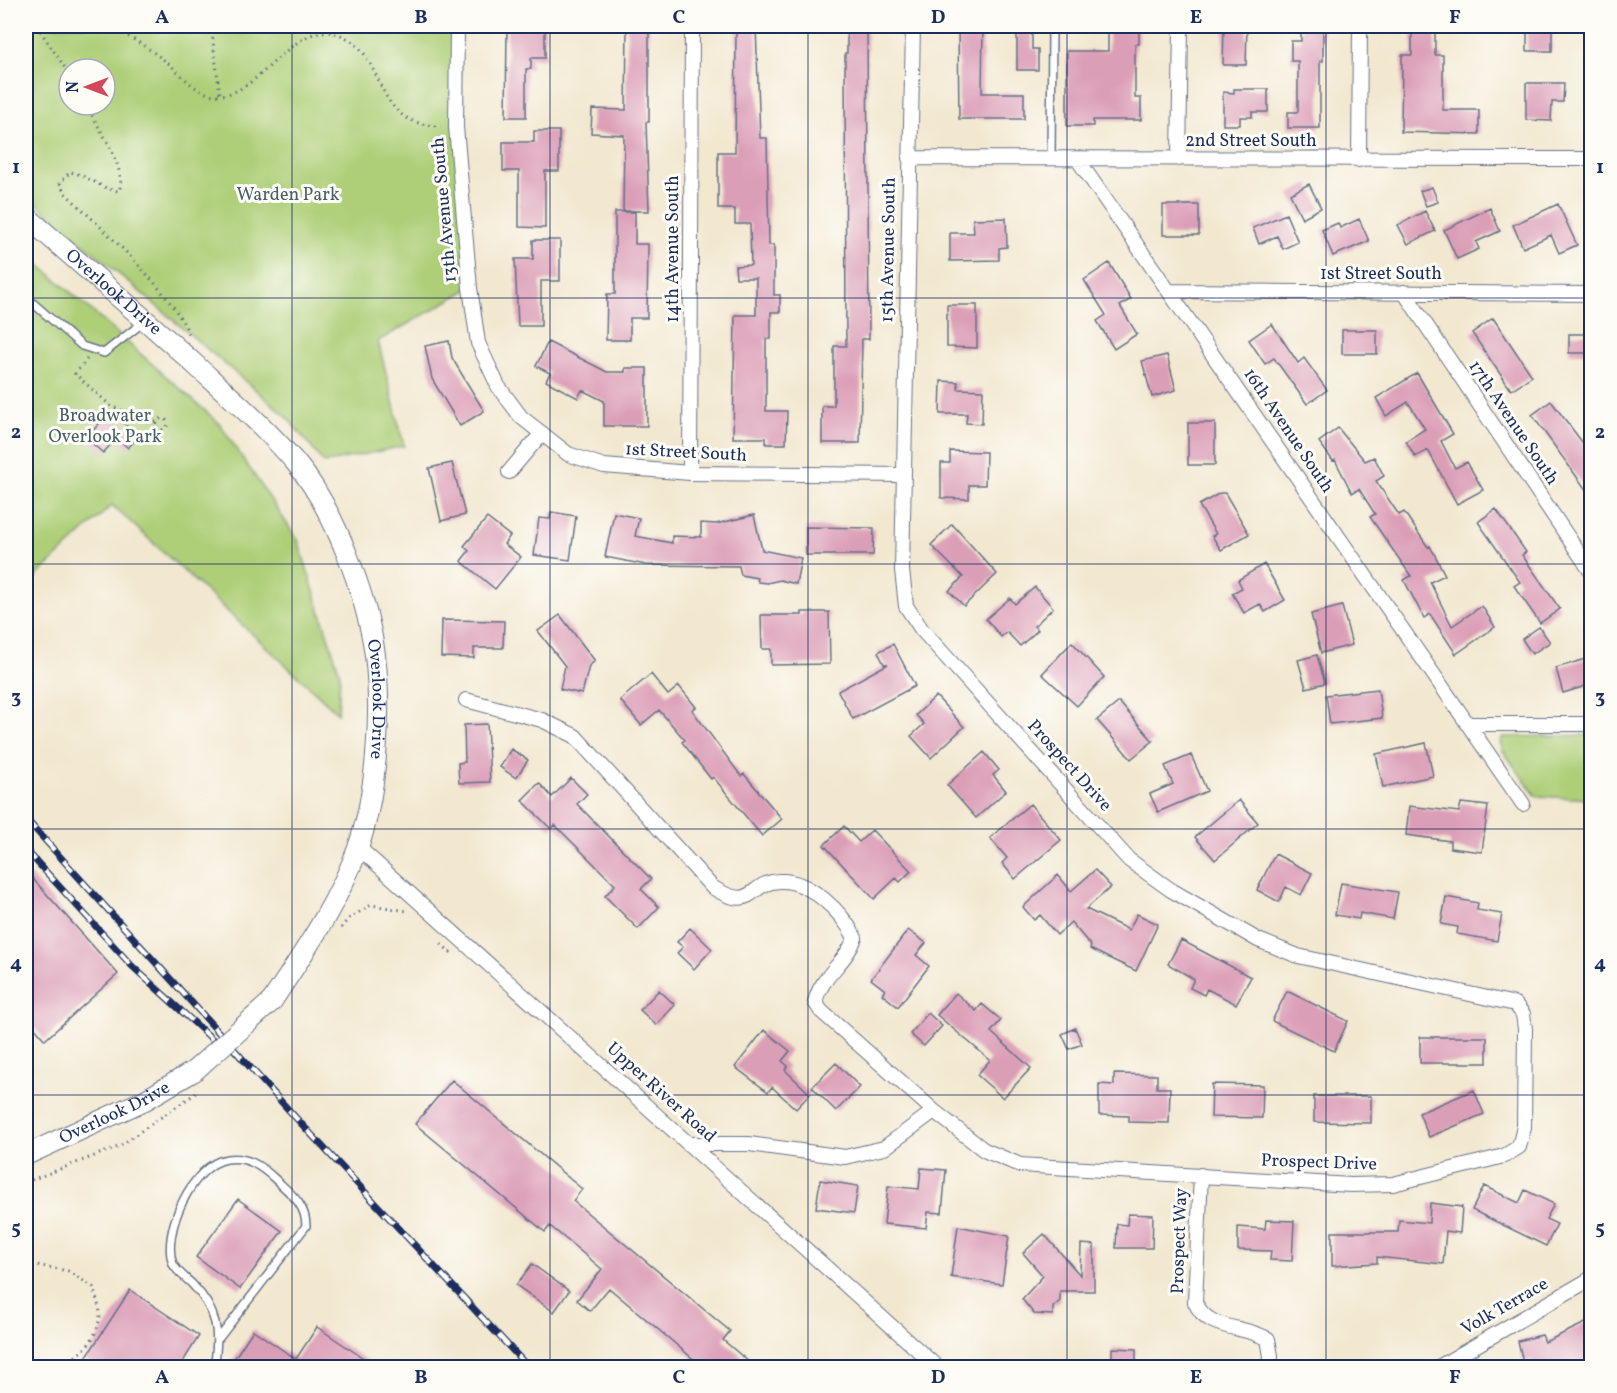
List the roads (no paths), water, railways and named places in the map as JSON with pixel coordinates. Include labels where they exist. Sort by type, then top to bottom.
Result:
[{"type":"main road","name":"Overlook Drive","points":[[26,216],[256,420],[297,464],[322,502],[345,549],[362,600],[375,654],[377,723],[372,785],[358,847],[316,933],[272,1001],[194,1071],[145,1100],[26,1155]]},
{"type":"street","name":"13th Avenue South","points":[[457,26],[456,127],[470,288],[478,343],[498,386]]},
{"type":"street","name":"14th Avenue South","points":[[690,473],[692,26]]},
{"type":"street","name":"15th Avenue South","points":[[903,475],[913,26]]},
{"type":"street","points":[[1179,159],[1180,26]]},
{"type":"street","points":[[1359,160],[1360,26]]},
{"type":"street","name":"2nd Street South","points":[[909,158],[1592,159]]},
{"type":"street","name":"16th Avenue South","points":[[1078,160],[1523,804]]},
{"type":"street","name":"1st Street South","points":[[1170,291],[1592,294]]},
{"type":"street","name":"17th Avenue South","points":[[1404,292],[1592,573]]},
{"type":"street","name":"1st Street South","points":[[498,386],[521,417],[568,454],[604,466],[690,473],[903,475]]},
{"type":"street","points":[[509,472],[542,433]]},
{"type":"street","name":"Prospect Drive","points":[[466,700],[543,720],[575,736],[712,886],[728,897],[742,898],[778,880],[794,882],[811,889],[848,925],[855,938],[849,954],[818,988],[815,1002],[821,1011],[934,1111],[984,1150],[1020,1165],[1351,1185],[1393,1184],[1504,1156],[1519,1148],[1524,1127],[1523,1014],[1515,1004],[1298,956],[1258,940],[1171,890],[1129,860],[922,630],[906,606],[902,570],[903,475]]},
{"type":"street","points":[[1467,724],[1592,724]]},
{"type":"street","name":"Upper River Road","points":[[358,847],[692,1144],[938,1368]]},
{"type":"street","points":[[692,1144],[750,1144],[845,1157],[884,1148],[934,1111]]},
{"type":"street","name":"Prospect Way","points":[[1201,1175],[1195,1302],[1199,1312],[1211,1323],[1255,1332],[1268,1339],[1270,1368]]},
{"type":"street","name":"Volk Terrace","points":[[1437,1368],[1592,1278]]},
{"type":"lane","points":[[1051,159],[1052,26]]},
{"type":"lane","points":[[26,297],[82,346],[104,353],[145,320]]},
{"type":"lane","points":[[214,1368],[219,1338],[216,1320],[198,1290],[173,1265],[170,1239],[183,1199],[204,1172],[225,1159],[257,1162],[298,1200],[306,1214],[306,1226],[219,1338]]},
{"type":"railway","points":[[26,819],[296,1118],[529,1368]]},
{"type":"railway","points":[[26,850],[132,966],[222,1048]]},
{"type":"park label","name":"Warden Park","points":[[288,195]]},
{"type":"park label","name":"Broadwater Overlook Park","points":[[105,426]]}]
